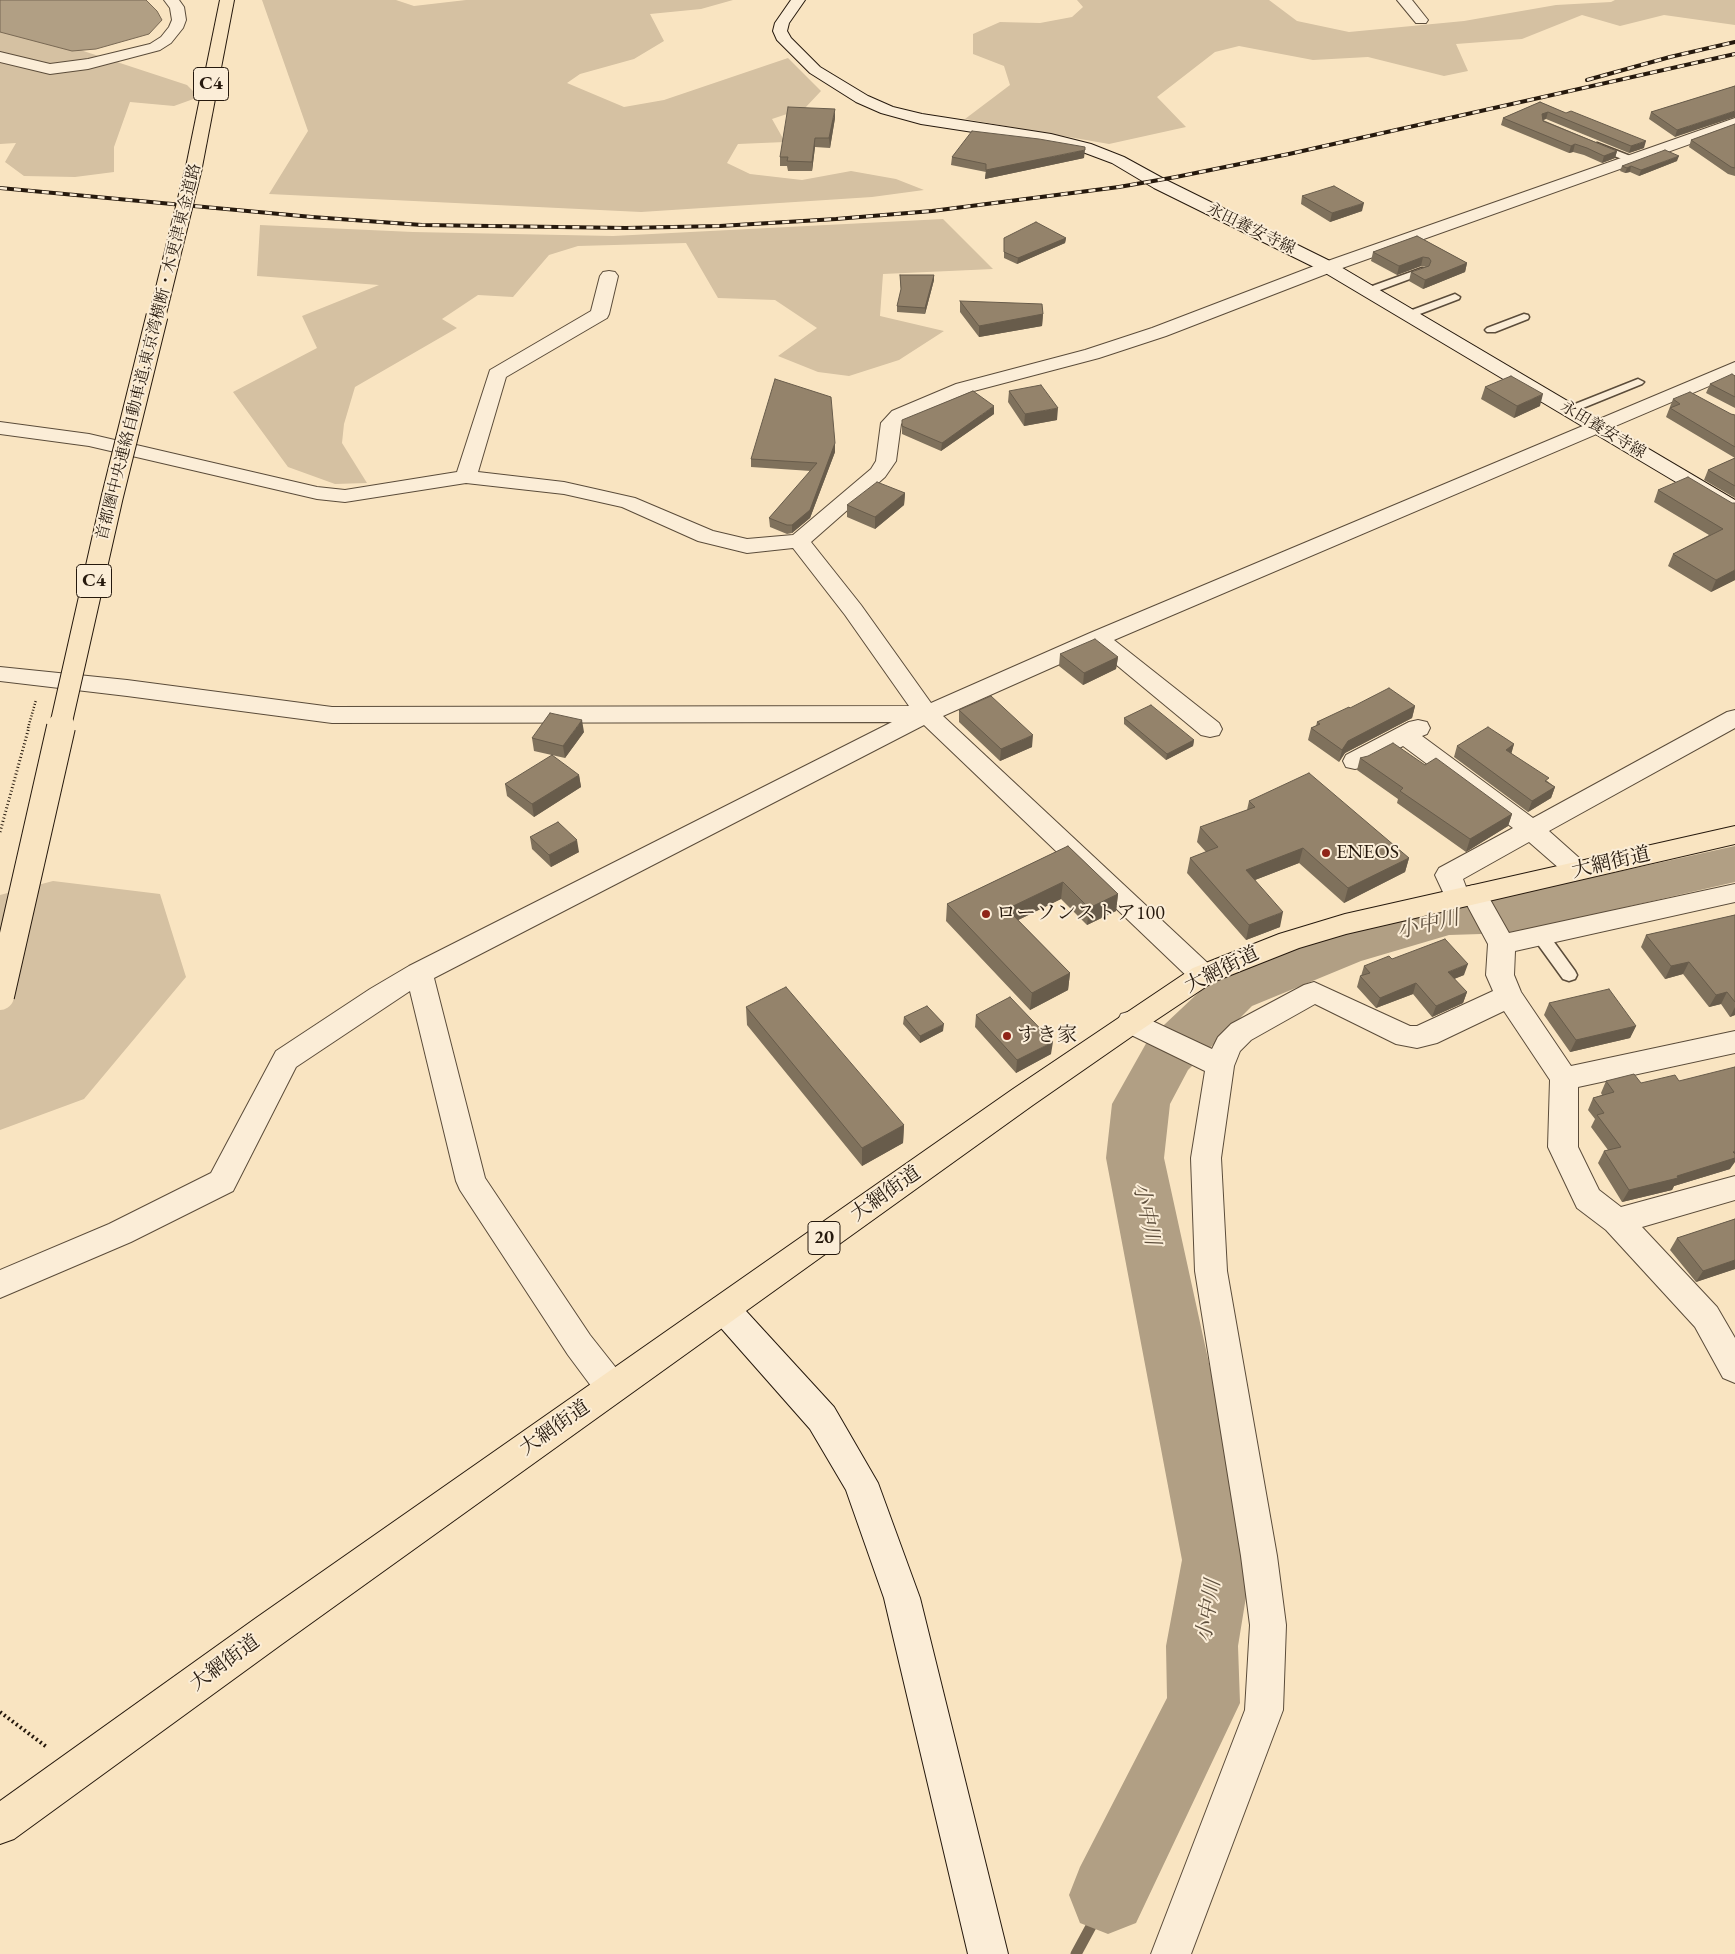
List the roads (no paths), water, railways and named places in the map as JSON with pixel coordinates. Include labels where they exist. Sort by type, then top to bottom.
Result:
[{"type":"main road","name":"首都圏中央連絡自動車道;東京湾横断・木更津東金道路","points":[[0,996],[112,498],[194,168],[227,0]]},
{"type":"main road","name":"大網街道","points":[[0,1825],[612,1388],[1131,1022],[1203,975],[1236,960],[1345,924],[1735,835]]},
{"type":"street","points":[[0,57],[50,69],[96,62],[154,47],[166,40],[176,28],[179,20],[177,7],[171,0]]},
{"type":"street","name":"永田養安寺線","points":[[798,0],[782,23],[780,31],[784,40],[815,70],[862,99],[886,110],[921,119],[1051,139],[1085,147],[1118,160],[1160,184],[1328,267],[1735,509]]},
{"type":"street","points":[[1404,0],[1421,20]]},
{"type":"street","points":[[0,428],[89,440],[317,493],[345,496],[466,476],[564,488],[628,502],[706,536],[747,546],[799,541],[878,473],[886,461],[891,423],[899,415],[963,388],[1092,354],[1159,332],[1328,267],[1735,123]]},
{"type":"street","points":[[466,476],[497,374],[600,314],[609,276]]},
{"type":"street","points":[[0,1284],[120,1233],[222,1182],[286,1059],[380,996],[419,973],[927,714],[1098,638],[1597,427],[1692,394],[1735,368]]},
{"type":"street","points":[[799,541],[853,610],[927,714],[1203,975]]},
{"type":"street","points":[[1098,638],[1210,729]]},
{"type":"street","points":[[0,674],[332,715],[927,714]]},
{"type":"street","points":[[1735,718],[1448,875],[1502,944],[1500,975],[1509,996],[1564,1080],[1563,1147],[1588,1199],[1617,1220],[1706,1317],[1735,1368]]},
{"type":"street","points":[[1355,761],[1411,732],[1532,830],[1577,870]]},
{"type":"street","points":[[1502,944],[1735,893]]},
{"type":"street","points":[[419,973],[471,1181],[579,1345],[612,1388]]},
{"type":"street","points":[[1171,1954],[1264,1710],[1268,1625],[1259,1556],[1211,1271],[1206,1158],[1220,1066],[1228,1045],[1241,1032],[1314,992],[1406,1036],[1417,1037],[1427,1035],[1509,996]]},
{"type":"street","points":[[1131,1022],[1220,1066]]},
{"type":"street","points":[[1564,1080],[1735,1042]]},
{"type":"street","points":[[1617,1220],[1735,1188]]},
{"type":"street","points":[[724,1309],[822,1418],[861,1484],[902,1598],[988,1954]]},
{"type":"lane","points":[[1587,142],[1630,160]]},
{"type":"lane","points":[[1368,291],[1422,270]]},
{"type":"lane","points":[[1408,315],[1455,297]]},
{"type":"lane","points":[[1491,330],[1524,318]]},
{"type":"lane","points":[[1570,410],[1638,382]]},
{"type":"lane","points":[[1540,935],[1569,975]]},
{"type":"waterway","name":"小中川","points":[[1108,1895],[1204,1703],[1202,1646],[1217,1560],[1135,1158],[1141,1104],[1168,1055],[1233,992],[1343,947],[1449,916],[1513,914],[1735,864]]},
{"type":"waterway","name":"小中川","points":[[1076,1954],[1108,1895]]},
{"type":"railway","points":[[1587,80],[1670,57],[1735,42]]},
{"type":"railway","points":[[0,188],[312,217],[422,225],[626,228],[720,226],[836,219],[932,211],[1119,187],[1176,177],[1289,154],[1735,54]]},
{"type":"place","name":"ENEOS","points":[[1326,853]]},
{"type":"place","name":"ローソンストア100","points":[[986,914]]},
{"type":"place","name":"すき家","points":[[1007,1036]]}]
